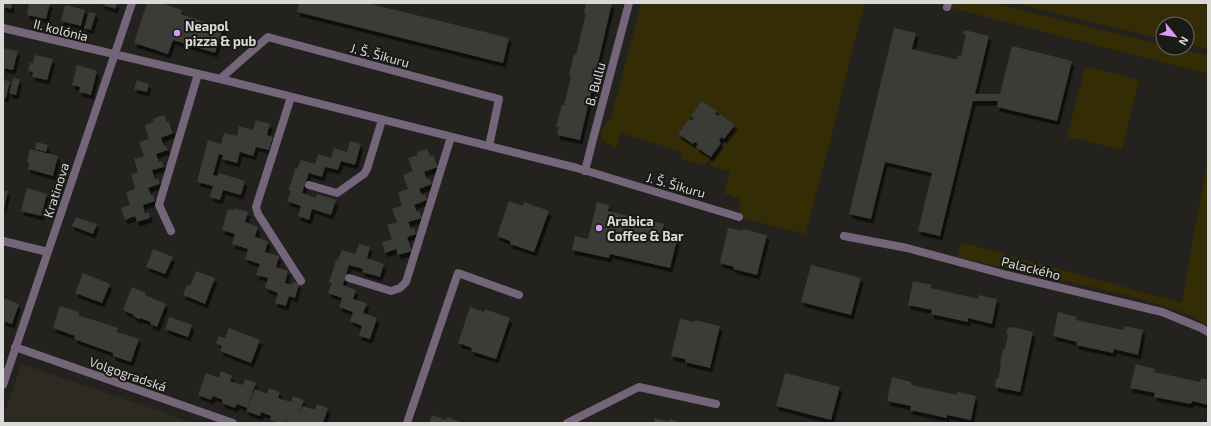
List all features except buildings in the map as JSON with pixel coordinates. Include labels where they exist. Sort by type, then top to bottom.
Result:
[{"type":"street","name":"Kratinova","points":[[3,385],[132,3]]},
{"type":"street","name":"B. Bullu","points":[[585,171],[593,135],[629,3]]},
{"type":"street","name":"II. kolónia","points":[[3,28],[114,55]]},
{"type":"street","name":"J. Š. Šikuru","points":[[220,79],[268,37],[499,99],[489,146]]},
{"type":"street","name":"J. Š. Šikuru","points":[[114,55],[220,79],[489,146],[585,171],[739,217]]},
{"type":"street","points":[[171,231],[158,205],[198,74]]},
{"type":"street","points":[[291,97],[256,207],[258,214],[301,281]]},
{"type":"street","points":[[309,185],[337,193],[364,174],[367,169],[382,120]]},
{"type":"street","points":[[349,278],[391,291],[400,288],[406,282],[451,137]]},
{"type":"street","name":"Palackého","points":[[844,236],[907,248],[1007,275],[1162,312],[1208,332]]},
{"type":"street","points":[[3,241],[48,252]]},
{"type":"street","points":[[407,423],[458,273],[519,294]]},
{"type":"street","name":"Volgogradská","points":[[15,347],[233,423]]},
{"type":"street","points":[[567,423],[638,387],[716,404]]},
{"type":"shaded area","points":[[641,3],[865,3],[830,143],[805,234],[739,217],[740,199],[724,193],[730,172],[709,166],[738,124],[735,125],[703,101],[678,134],[711,157],[705,165],[683,160],[680,151],[620,133],[616,149],[602,140],[600,130],[611,119]]},
{"type":"shaded area","points":[[953,3],[993,3],[1155,43],[1155,56],[1195,56],[1195,53],[1208,56],[1208,74],[952,8]]},
{"type":"shaded area","points":[[1013,3],[1199,3],[1208,5],[1208,49],[1195,46],[1195,16],[1155,16],[1155,37]]},
{"type":"shaded area","points":[[1085,66],[1139,80],[1122,150],[1067,137]]},
{"type":"shaded area","points":[[1208,155],[1208,326],[1186,313],[1131,296],[957,257],[961,242],[1182,303]]},
{"type":"shaded area","points":[[22,364],[194,423],[3,423],[3,416]]},
{"type":"place","name":"Neapol pizza & pub","points":[[177,33]]},
{"type":"place","name":"Arabica Coffee & Bar","points":[[599,228]]}]
